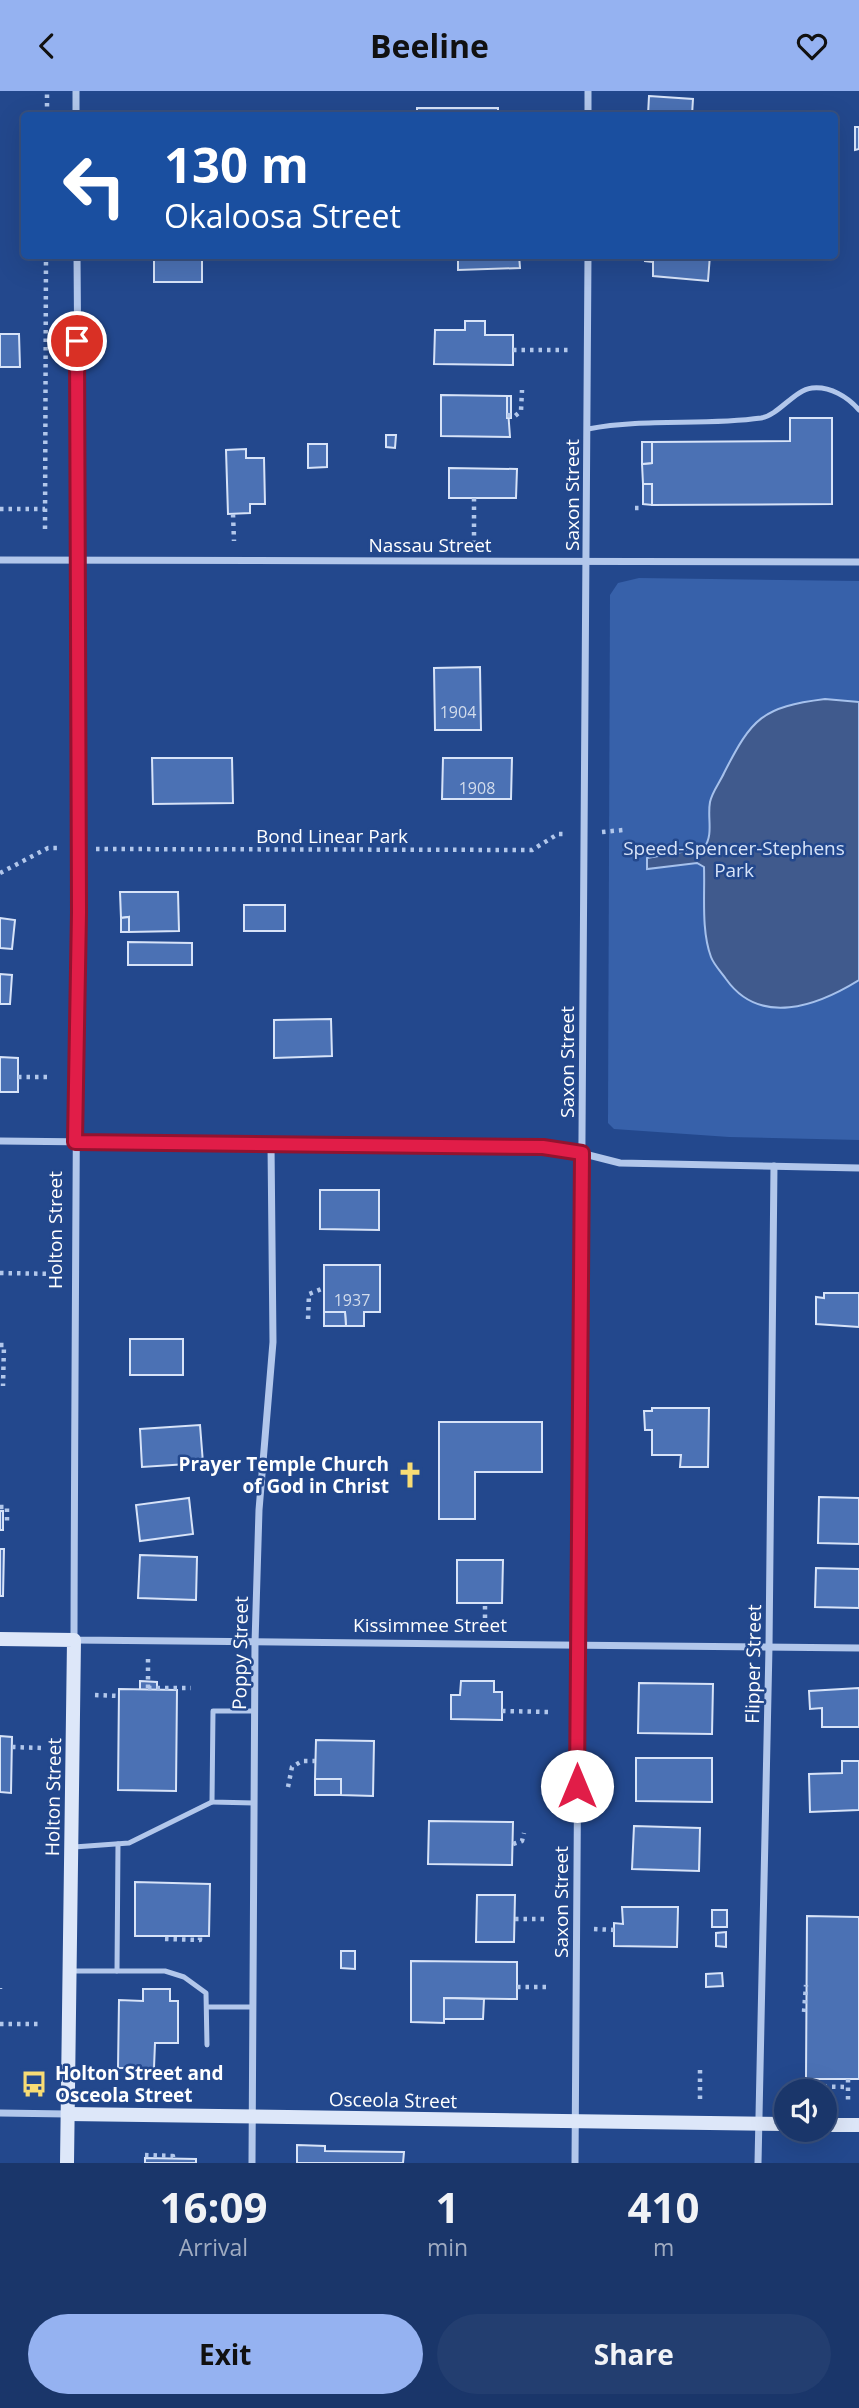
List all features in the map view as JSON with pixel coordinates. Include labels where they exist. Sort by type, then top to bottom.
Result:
[{"type":"street","points":[[76,91],[76,112]]},
{"type":"street","points":[[588,91],[588,112]]},
{"type":"street","name":"Holton Street","points":[[67,2163],[79,912],[77,259]]},
{"type":"street","name":"Saxon Street","points":[[575,2163],[588,259]]},
{"type":"street","name":"Nassau Street","points":[[0,560],[859,562]]},
{"type":"street","points":[[0,1141],[558,1147],[620,1163],[859,1168]]},
{"type":"street","name":"Poppy Street","points":[[252,2163],[255,1643],[260,1498],[273,1342],[271,1144]]},
{"type":"street","name":"Flipper Street","points":[[758,2163],[769,1647],[774,1166]]},
{"type":"street","name":"Kissimmee Street","points":[[0,1639],[859,1648]]},
{"type":"street","name":"Osceola Street","points":[[0,2113],[774,2124]]},
{"type":"street","points":[[837,2125],[859,2125]]},
{"type":"lane","points":[[588,429],[628,422],[764,418],[810,388],[826,389],[845,397],[859,410]]},
{"type":"lane","points":[[212,1802],[213,1710],[255,1711]]},
{"type":"lane","points":[[72,1847],[129,1843],[212,1802],[254,1803]]},
{"type":"lane","points":[[117,1971],[118,1844]]},
{"type":"lane","points":[[70,1971],[164,1971],[184,1977],[206,1993],[207,2045]]},
{"type":"lane","points":[[206,2007],[253,2007]]},
{"type":"path","points":[[47,91],[47,112]]},
{"type":"path","points":[[45,529],[46,259]]},
{"type":"path","points":[[513,350],[588,350]]},
{"type":"path","points":[[507,415],[515,416],[521,411],[522,390]]},
{"type":"path","points":[[474,498],[474,561]]},
{"type":"path","points":[[0,509],[45,509]]},
{"type":"path","points":[[233,514],[235,560]]},
{"type":"path","name":"Bond Linear Park","points":[[102,849],[532,851],[558,834]]},
{"type":"path","points":[[0,873],[48,848]]},
{"type":"path","points":[[18,1077],[49,1077]]},
{"type":"path","points":[[0,1273],[75,1275]]},
{"type":"path","points":[[308,1319],[309,1294],[324,1288]]},
{"type":"path","points":[[0,1345],[4,1345],[3,1386]]},
{"type":"path","points":[[0,1507],[8,1507],[7,1521]]},
{"type":"path","points":[[485,1603],[485,1618]]},
{"type":"path","points":[[148,1642],[148,1689],[191,1688]]},
{"type":"path","points":[[502,1711],[549,1712]]},
{"type":"path","points":[[12,1747],[43,1748]]},
{"type":"path","points":[[288,1787],[292,1767],[302,1761],[315,1761]]},
{"type":"path","points":[[513,1844],[523,1841],[524,1833]]},
{"type":"path","points":[[515,1919],[547,1919]]},
{"type":"path","points":[[165,1939],[198,1937]]},
{"type":"path","points":[[804,2012],[806,1986]]},
{"type":"path","points":[[517,1987],[546,1987]]},
{"type":"path","points":[[0,2024],[39,2024]]},
{"type":"path","points":[[700,2068],[700,2099]]},
{"type":"path","points":[[848,2079],[848,2100]]},
{"type":"path","points":[[837,2087],[849,2087]]},
{"type":"path","points":[[145,2155],[173,2155],[173,2158]]},
{"type":"green space","name":"Speed-Spencer-Stephens Park","points":[[639,578],[859,581],[859,1140],[729,1137],[614,1129],[608,1123],[610,595],[618,583]]},
{"type":"shaded area","points":[[825,699],[859,702],[859,980],[807,1004],[772,1007],[755,1003],[740,994],[712,960],[705,924],[704,867],[697,863],[647,869],[647,858],[704,848],[709,837],[712,795],[743,739],[761,718],[773,711]]},
{"type":"building","points":[[649,96],[693,99],[692,112],[648,112]]},
{"type":"building","points":[[417,108],[498,108],[498,112],[417,112]]},
{"type":"building","points":[[855,127],[859,127],[859,149],[855,150]]},
{"type":"building","points":[[154,259],[202,259],[202,282],[154,282]]},
{"type":"building","points":[[458,259],[519,259],[520,268],[458,270]]},
{"type":"building","points":[[710,259],[708,281],[653,276],[653,262],[645,261]]},
{"type":"building","points":[[465,321],[485,321],[485,335],[513,335],[513,365],[434,364],[435,330],[465,330]]},
{"type":"building","points":[[0,334],[19,334],[20,367],[0,367]]},
{"type":"building","points":[[441,395],[507,396],[510,437],[441,436]]},
{"type":"building","points":[[507,396],[511,396],[511,418],[507,418]]},
{"type":"building","points":[[790,418],[832,418],[832,504],[652,505],[652,484],[643,484],[642,464],[652,463],[652,442],[790,441]]},
{"type":"building","points":[[386,435],[396,435],[395,448],[386,447]]},
{"type":"building","points":[[642,442],[652,442],[652,463],[642,464]]},
{"type":"building","points":[[308,444],[327,444],[327,467],[308,468]]},
{"type":"building","points":[[246,449],[246,458],[264,458],[265,504],[250,504],[250,513],[228,514],[226,450]]},
{"type":"building","points":[[449,468],[517,469],[516,498],[449,498]]},
{"type":"building","points":[[643,484],[652,484],[652,505],[643,504]]},
{"type":"building","points":[[480,667],[481,730],[435,730],[434,668]]},
{"type":"building","points":[[152,758],[232,758],[233,803],[153,804]]},
{"type":"building","points":[[443,758],[512,758],[511,799],[442,799]]},
{"type":"building","points":[[120,892],[178,892],[179,931],[129,932],[129,917],[121,918]]},
{"type":"building","points":[[244,905],[285,905],[285,931],[244,931]]},
{"type":"building","points":[[129,917],[129,932],[121,932],[121,918]]},
{"type":"building","points":[[0,918],[15,920],[12,949],[0,948]]},
{"type":"building","points":[[128,942],[192,943],[192,965],[128,965]]},
{"type":"building","points":[[0,974],[12,975],[10,1004],[0,1004]]},
{"type":"building","points":[[331,1019],[332,1056],[274,1058],[274,1020]]},
{"type":"building","points":[[0,1057],[18,1058],[18,1092],[0,1092]]},
{"type":"building","points":[[320,1190],[379,1190],[379,1230],[320,1229]]},
{"type":"building","points":[[324,1265],[380,1265],[380,1312],[364,1312],[364,1326],[346,1326],[345,1312],[324,1312]]},
{"type":"building","points":[[824,1293],[859,1293],[859,1327],[816,1324],[816,1297],[824,1298]]},
{"type":"building","points":[[324,1312],[345,1312],[346,1326],[324,1326]]},
{"type":"building","points":[[130,1339],[183,1339],[183,1375],[130,1375]]},
{"type":"building","points":[[652,1408],[709,1408],[708,1467],[680,1467],[681,1455],[652,1455],[652,1430],[645,1430],[644,1411],[652,1411]]},
{"type":"building","points":[[439,1422],[542,1422],[542,1472],[475,1472],[475,1519],[439,1519]]},
{"type":"building","points":[[200,1425],[203,1463],[142,1467],[140,1429]]},
{"type":"building","points":[[819,1497],[859,1498],[859,1544],[818,1543]]},
{"type":"building","points":[[189,1498],[193,1534],[140,1541],[136,1505]]},
{"type":"building","points":[[0,1511],[3,1511],[3,1530],[0,1530]]},
{"type":"building","points":[[0,1549],[4,1549],[3,1596],[0,1596]]},
{"type":"building","points":[[140,1555],[197,1557],[196,1600],[138,1598]]},
{"type":"building","points":[[457,1560],[503,1560],[502,1603],[457,1603]]},
{"type":"building","points":[[816,1568],[859,1569],[859,1608],[815,1607]]},
{"type":"building","points":[[140,1681],[157,1682],[157,1690],[140,1690]]},
{"type":"building","points":[[461,1681],[494,1681],[494,1692],[502,1692],[502,1720],[451,1719],[451,1695],[460,1695]]},
{"type":"building","points":[[639,1683],[713,1684],[712,1734],[638,1733]]},
{"type":"building","points":[[859,1688],[859,1727],[822,1727],[822,1708],[810,1709],[809,1691]]},
{"type":"building","points":[[119,1689],[177,1690],[176,1791],[118,1790]]},
{"type":"building","points":[[0,1736],[12,1737],[11,1793],[0,1792]]},
{"type":"building","points":[[316,1740],[374,1741],[373,1796],[341,1795],[341,1779],[315,1779]]},
{"type":"building","points":[[636,1758],[712,1758],[712,1802],[636,1801]]},
{"type":"building","points":[[842,1761],[859,1761],[859,1810],[810,1812],[809,1774],[842,1773]]},
{"type":"building","points":[[315,1779],[341,1779],[341,1795],[315,1795]]},
{"type":"building","points":[[429,1821],[513,1822],[512,1865],[428,1864]]},
{"type":"building","points":[[634,1826],[700,1828],[699,1871],[632,1869]]},
{"type":"building","points":[[135,1882],[210,1884],[209,1936],[135,1936]]},
{"type":"building","points":[[477,1895],[515,1895],[514,1942],[476,1942]]},
{"type":"building","points":[[622,1907],[678,1907],[677,1947],[614,1946],[614,1923],[623,1924]]},
{"type":"building","points":[[712,1910],[727,1910],[727,1927],[712,1927]]},
{"type":"building","points":[[807,1916],[859,1917],[859,2079],[806,2079]]},
{"type":"building","points":[[726,1932],[726,1947],[716,1946],[716,1933]]},
{"type":"building","points":[[341,1951],[355,1951],[355,1969],[341,1968]]},
{"type":"building","points":[[411,1961],[517,1962],[517,1999],[444,1998],[444,2023],[411,2022]]},
{"type":"building","points":[[722,1973],[723,1986],[706,1987],[706,1974]]},
{"type":"building","points":[[143,1989],[170,1989],[170,2001],[178,2001],[178,2043],[155,2043],[154,2068],[118,2068],[119,2000],[143,2001]]},
{"type":"building","points":[[444,1998],[484,1999],[483,2019],[444,2019]]},
{"type":"building","points":[[297,2145],[325,2146],[325,2151],[404,2152],[403,2163],[297,2163]]},
{"type":"building","points":[[145,2158],[196,2159],[196,2163],[145,2163]]},
{"type":"place","name":"Prayer Temple Church of God in Christ","points":[[410,1475]]},
{"type":"place","name":"Holton Street and Osceola Street","points":[[34,2084]]},
{"type":"route","points":[[77,341],[79,912],[75,1142],[558,1147],[582,1153],[577,1786]]}]
